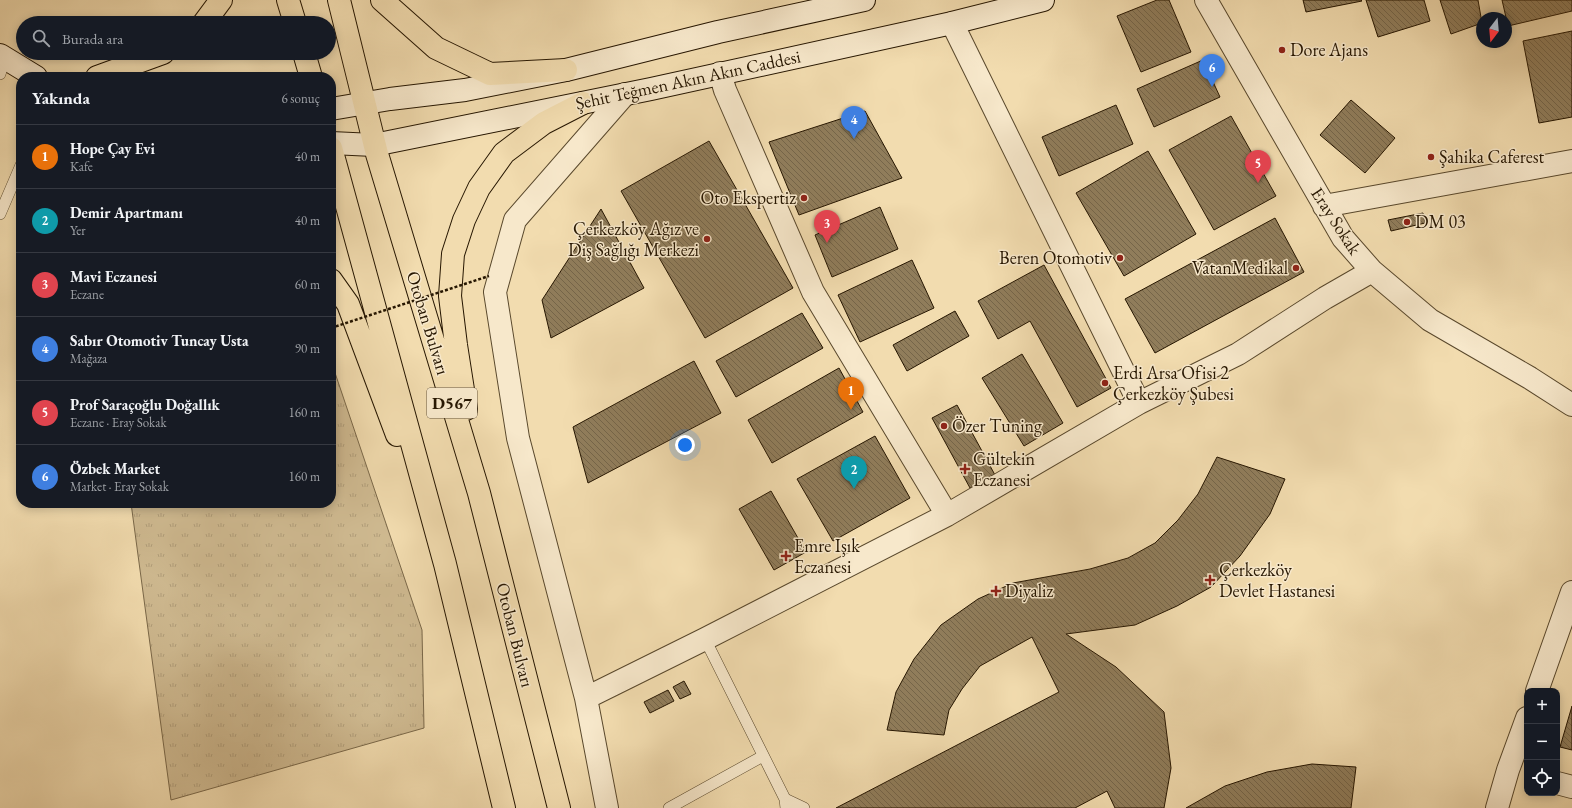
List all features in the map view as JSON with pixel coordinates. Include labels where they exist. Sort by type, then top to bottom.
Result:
[{"type":"highway","points":[[209,16],[221,0]]},
{"type":"highway","points":[[288,0],[293,16]]},
{"type":"highway","name":"Otoban Bulvarı","points":[[339,0],[374,145],[479,493],[559,808]]},
{"type":"highway","points":[[382,0],[436,48],[490,74],[566,70]]},
{"type":"highway","points":[[111,72],[144,60]]},
{"type":"highway","points":[[306,60],[310,72]]},
{"type":"highway","points":[[479,493],[456,345],[450,296],[453,254],[464,220],[479,188],[504,153],[544,123],[583,103]]},
{"type":"highway","name":"D567","points":[[336,166],[445,564],[504,808]]},
{"type":"highway","points":[[336,287],[348,304],[445,564]]},
{"type":"street","name":"Şehit Teğmen Akın Akın Caddesi","points":[[336,108],[390,99],[465,90],[566,70],[718,32],[864,0]]},
{"type":"street","name":"Şehit Teğmen Akın Akın Caddesi","points":[[336,143],[374,145],[583,103],[952,23],[1043,0]]},
{"type":"street","name":"Eray Sokak","points":[[1206,0],[1343,238],[1372,271],[1430,320],[1530,378],[1572,405]]},
{"type":"street","points":[[952,23],[1139,403]]},
{"type":"street","points":[[2,62],[25,72]]},
{"type":"street","points":[[720,73],[724,90],[813,292],[947,515]]},
{"type":"street","points":[[606,808],[586,698],[518,438],[495,292],[515,220],[625,94]]},
{"type":"street","points":[[1324,206],[1572,161]]},
{"type":"street","points":[[586,698],[947,515],[1139,403],[1238,354],[1325,298],[1372,271]]},
{"type":"street","points":[[1538,688],[1572,592]]},
{"type":"street","points":[[1497,808],[1518,773],[1526,724]]},
{"type":"street","points":[[1560,785],[1572,787]]},
{"type":"lane","points":[[0,214],[16,177]]},
{"type":"lane","points":[[705,639],[786,803],[804,808]]},
{"type":"lane","points":[[669,808],[763,756]]},
{"type":"path","points":[[336,326],[489,276]]},
{"type":"green space","points":[[336,376],[422,630],[424,728],[171,800],[132,508],[336,508]]},
{"type":"building","points":[[1157,0],[1169,0],[1191,52],[1141,72],[1117,16]]},
{"type":"building","points":[[1303,0],[1361,0],[1362,1],[1306,12]]},
{"type":"building","points":[[1366,0],[1424,0],[1430,21],[1378,37]]},
{"type":"building","points":[[1440,0],[1478,0],[1480,12],[1476,12],[1476,25],[1451,34]]},
{"type":"building","points":[[1502,0],[1572,0],[1572,11],[1512,25],[1512,12],[1505,12]]},
{"type":"building","points":[[1572,31],[1572,117],[1539,123],[1523,41]]},
{"type":"building","points":[[1203,60],[1220,97],[1154,127],[1137,89]]},
{"type":"building","points":[[1351,100],[1395,138],[1365,173],[1320,135]]},
{"type":"building","points":[[1116,105],[1133,144],[1059,176],[1042,137]]},
{"type":"building","points":[[865,111],[902,178],[799,215],[769,142]]},
{"type":"building","points":[[1231,116],[1276,196],[1214,230],[1169,150]]},
{"type":"building","name":"Çerkezköy Ağız ve Diş Sağlığı Merkezi","points":[[709,141],[793,288],[705,338],[621,191]]},
{"type":"building","points":[[1148,151],[1196,234],[1124,276],[1076,193]]},
{"type":"building","points":[[880,207],[898,249],[832,277],[815,235]]},
{"type":"building","points":[[601,209],[644,288],[551,338],[542,300]]},
{"type":"building","name":"DM 03","points":[[1423,213],[1425,223],[1391,231],[1388,220]]},
{"type":"building","points":[[1275,218],[1304,272],[1155,353],[1125,299]]},
{"type":"building","points":[[912,260],[934,308],[860,342],[838,295]]},
{"type":"building","points":[[1044,265],[1111,388],[1077,407],[1030,321],[998,339],[978,301]]},
{"type":"building","points":[[955,311],[969,336],[907,371],[893,345]]},
{"type":"building","points":[[802,313],[823,348],[736,397],[716,361]]},
{"type":"building","points":[[1022,354],[1063,423],[1024,446],[982,378]]},
{"type":"building","points":[[694,361],[721,413],[588,483],[573,427]]},
{"type":"building","points":[[839,368],[863,412],[772,463],[748,420]]},
{"type":"building","points":[[957,405],[995,475],[970,488],[932,418]]},
{"type":"building","points":[[875,436],[910,498],[833,541],[797,479]]},
{"type":"building","points":[[1217,457],[1285,479],[1270,514],[1240,556],[1211,587],[1177,606],[1135,625],[1066,634],[1116,667],[1164,712],[1171,768],[1164,808],[1115,808],[1107,791],[1075,808],[836,808],[1059,692],[1032,637],[980,666],[962,689],[949,710],[944,735],[887,730],[896,692],[914,659],[941,625],[978,599],[1013,583],[1090,569],[1128,558],[1155,543],[1178,520],[1198,494]]},
{"type":"building","points":[[771,491],[806,552],[774,570],[739,509]]},
{"type":"building","points":[[684,681],[691,694],[680,699],[673,687]]},
{"type":"building","points":[[668,690],[674,701],[650,713],[644,702]]},
{"type":"building","points":[[1572,706],[1572,750],[1560,747]]},
{"type":"building","points":[[1312,764],[1356,767],[1351,808],[1186,808],[1225,786],[1267,772]]},
{"type":"place","name":"Dore Ajans","points":[[1282,50]]},
{"type":"place","name":"Özbek Market","points":[[1212,87]]},
{"type":"place","name":"Sabır Otomotiv Tuncay Usta","points":[[854,139]]},
{"type":"place","name":"Şahika Caferest","points":[[1431,157]]},
{"type":"place","name":"Prof Saraçoğlu Doğallık","points":[[1258,183]]},
{"type":"place","name":"Oto Ekspertiz","points":[[804,198]]},
{"type":"place","name":"DM 03","points":[[1407,222]]},
{"type":"place","name":"Çerkezköy Ağız ve Diş Sağlığı Merkezi","points":[[707,239]]},
{"type":"place","name":"Mavi Eczanesi","points":[[827,243]]},
{"type":"place","name":"Beren Otomotiv","points":[[1120,258]]},
{"type":"place","name":"VatanMedikal","points":[[1296,268]]},
{"type":"place","name":"Erdi Arsa Ofisi 2 Çerkezköy Şubesi","points":[[1105,383]]},
{"type":"place","name":"Hope Çay Evi","points":[[851,410]]},
{"type":"place","name":"Özer Tuning","points":[[944,426]]},
{"type":"place","name":"Gültekin Eczanesi","points":[[965,469]]},
{"type":"place","name":"Demir Apartmanı","points":[[854,489]]},
{"type":"place","name":"Emre Işık Eczanesi","points":[[786,556]]},
{"type":"place","name":"Çerkezköy Devlet Hastanesi","points":[[1210,580]]},
{"type":"place","name":"Diyaliz","points":[[996,591]]}]
